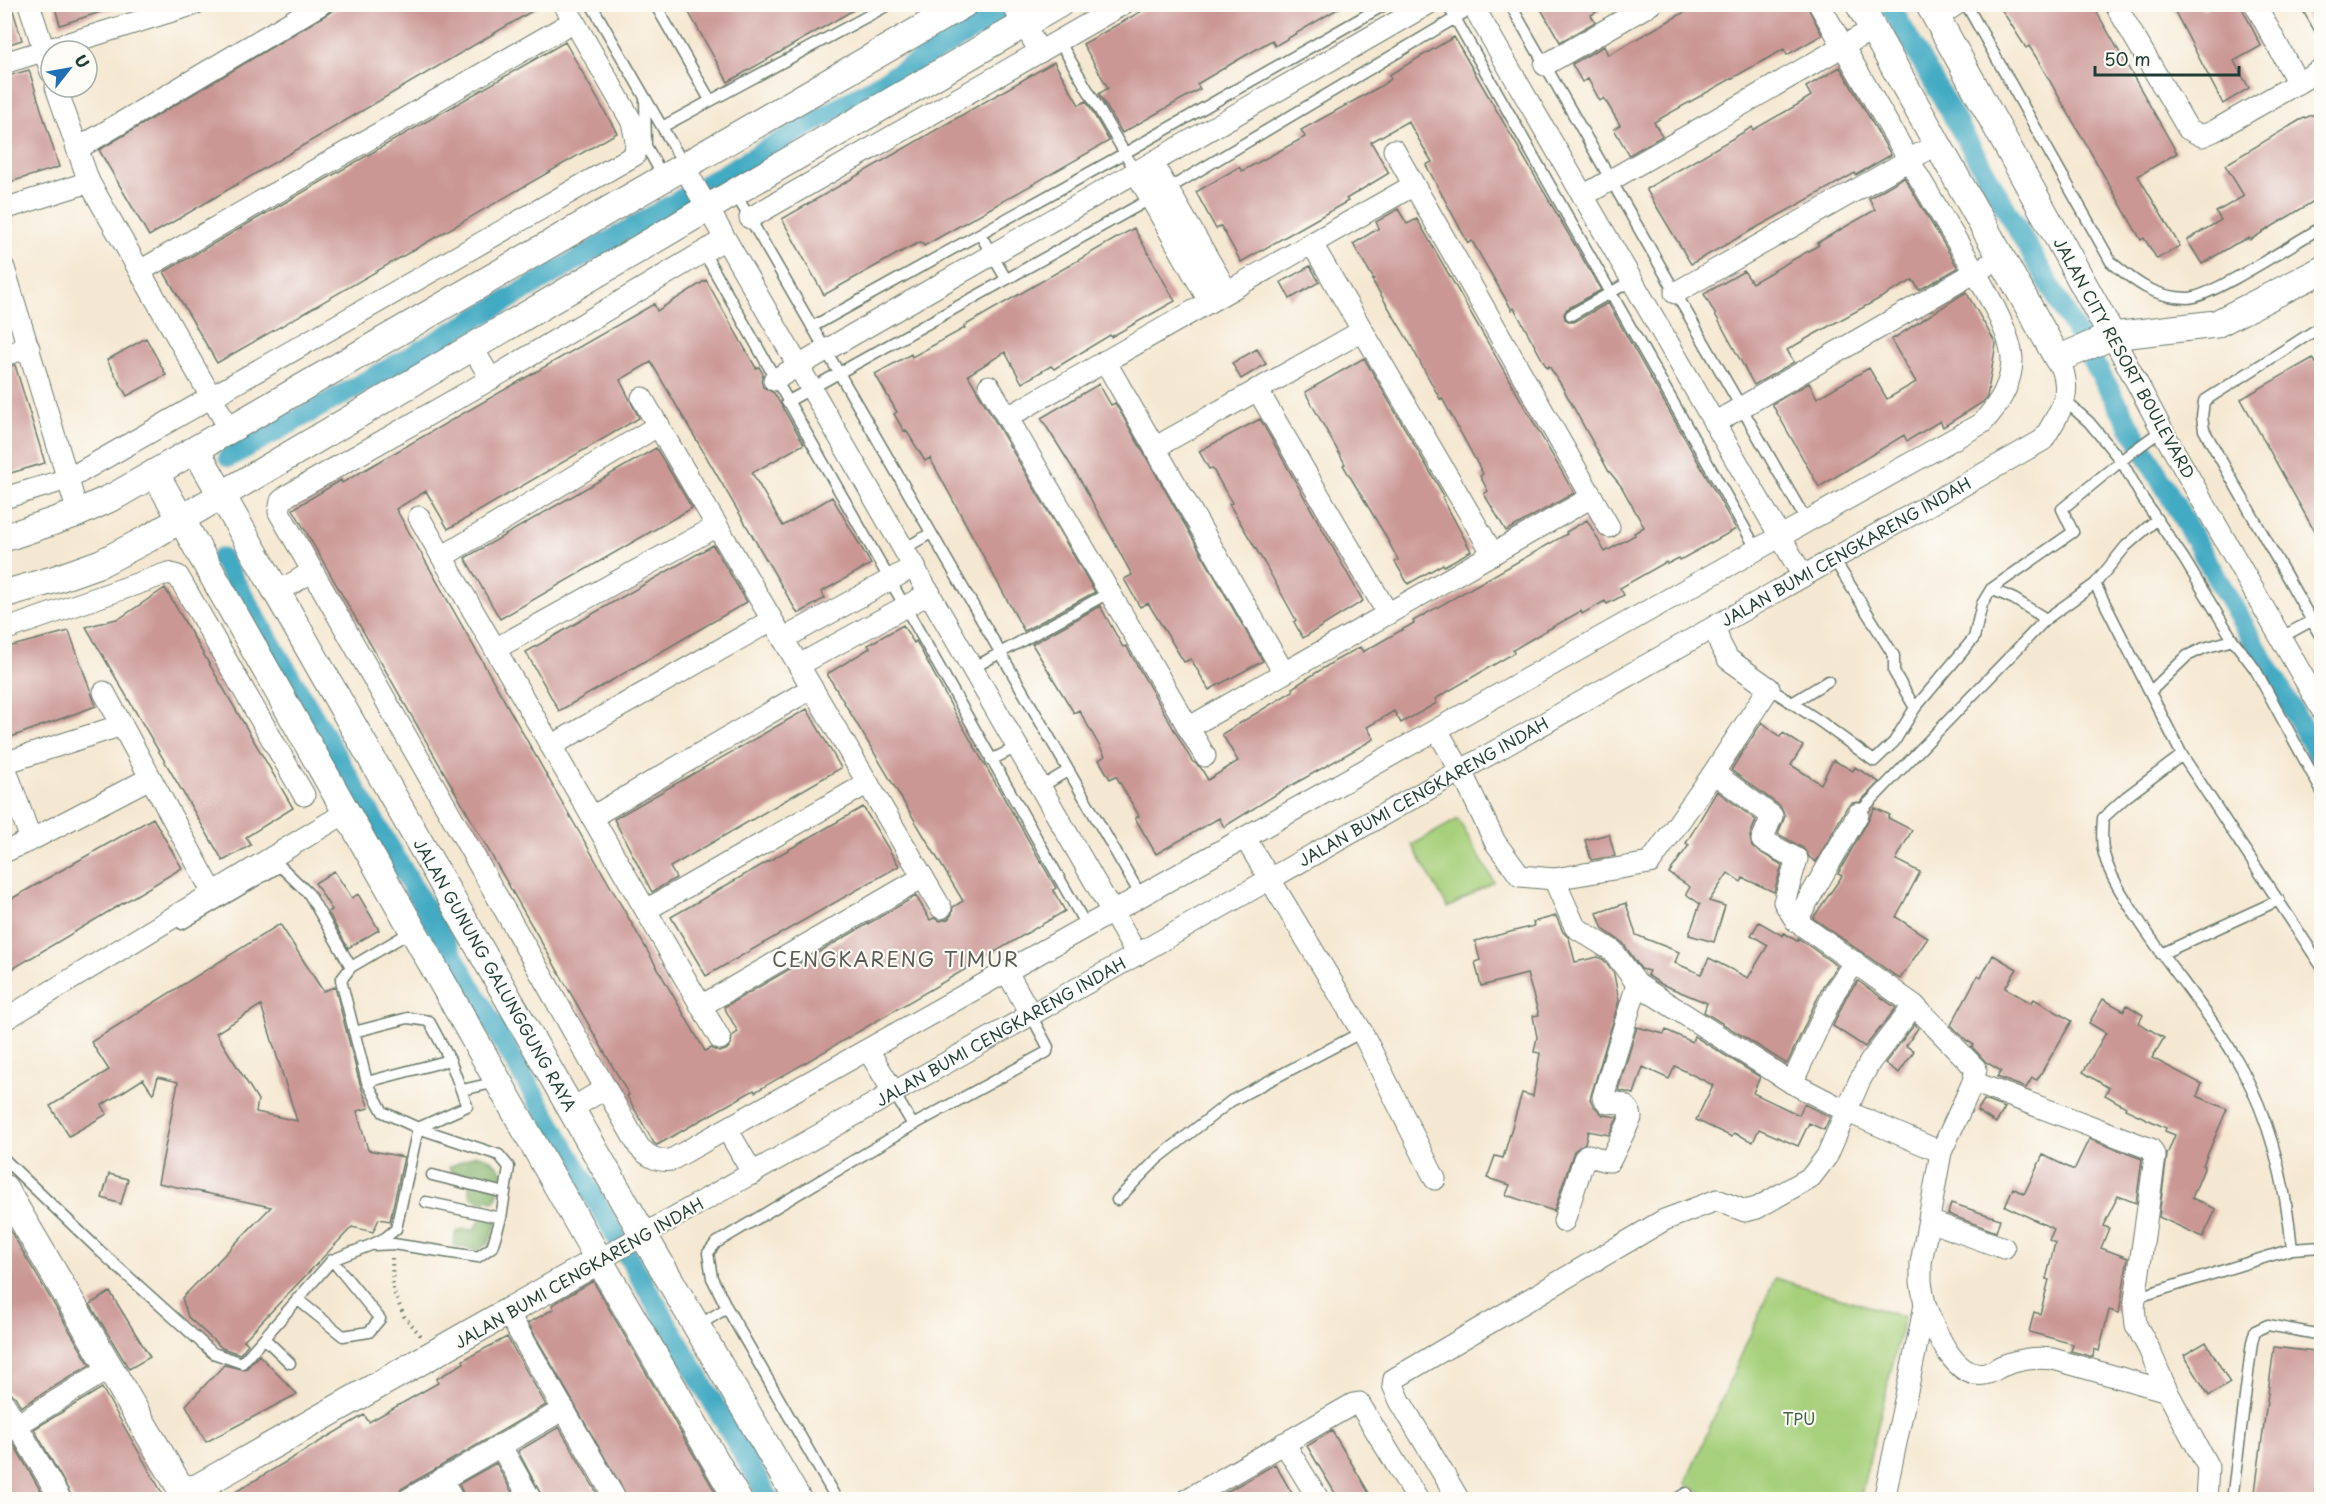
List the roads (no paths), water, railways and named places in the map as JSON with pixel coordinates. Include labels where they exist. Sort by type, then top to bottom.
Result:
[{"type":"street","points":[[30,4],[40,39]]},
{"type":"street","points":[[83,39],[195,4]]},
{"type":"street","points":[[77,149],[321,4]]},
{"type":"street","points":[[4,538],[78,513],[115,496],[680,174],[964,4]]},
{"type":"street","points":[[4,594],[101,563],[606,268],[706,204],[735,192],[1018,15],[1059,4]]},
{"type":"street","points":[[750,218],[1123,4]]},
{"type":"street","points":[[774,380],[1145,169],[1428,4]]},
{"type":"street","points":[[1545,65],[1651,4]]},
{"type":"street","points":[[725,238],[491,379],[281,501],[279,512],[639,1147],[654,1159],[663,1161],[671,1160],[727,1129],[1982,423],[1998,406],[2008,381],[2012,360],[2009,338],[1975,272],[1819,4]]},
{"type":"street","name":"JALAN CITY RESORT BOULEVARD","points":[[1859,4],[2001,257],[2085,347],[2158,433],[2322,710]]},
{"type":"street","points":[[2115,4],[2188,129],[2202,136],[2322,69]]},
{"type":"street","points":[[2254,4],[2298,83]]},
{"type":"street","points":[[1473,6],[1631,281],[1685,397],[1714,423],[1803,576]]},
{"type":"street","name":"JALAN CITY RESORT BOULEVARD","points":[[1941,9],[2085,347]]},
{"type":"street","points":[[4,498],[68,479],[635,155],[636,141],[632,122],[569,13],[140,271]]},
{"type":"street","points":[[1018,15],[1040,52]]},
{"type":"street","points":[[1582,196],[1873,29]]},
{"type":"street","points":[[4,63],[39,52]]},
{"type":"street","points":[[60,99],[89,182],[230,430]]},
{"type":"street","points":[[1675,293],[1937,144]]},
{"type":"street","points":[[1394,150],[1609,527]]},
{"type":"street","points":[[1145,169],[1218,296]]},
{"type":"street","points":[[680,174],[706,204],[810,389],[930,593],[1137,955]]},
{"type":"street","points":[[4,208],[89,182]]},
{"type":"street","points":[[1008,417],[1414,185]]},
{"type":"street","points":[[1312,244],[1493,554]]},
{"type":"street","points":[[1714,423],[2001,257]]},
{"type":"street","points":[[4,268],[78,513]]},
{"type":"street","points":[[606,268],[623,299]]},
{"type":"street","points":[[2065,401],[2065,373],[2085,347],[2216,324],[2322,270]]},
{"type":"street","points":[[1156,447],[1362,331]]},
{"type":"street","points":[[472,346],[491,379]]},
{"type":"street","points":[[4,355],[29,348]]},
{"type":"street","points":[[1105,361],[1284,673]]},
{"type":"street","points":[[989,386],[1205,756]]},
{"type":"street","points":[[1257,389],[1388,614]]},
{"type":"street","points":[[642,398],[941,908]]},
{"type":"street","name":"JALAN BUMI CENGKARENG INDAH","points":[[4,1188],[178,1484],[184,1488],[195,1489],[2043,440],[2065,401]]},
{"type":"street","points":[[442,557],[659,425]]},
{"type":"street","points":[[328,432],[344,463]]},
{"type":"street","name":"JALAN GUNUNG GALUNGGUNG RAYA","points":[[196,450],[572,1109],[640,1238],[697,1326],[798,1500]]},
{"type":"street","points":[[155,473],[345,813],[498,1082],[603,1258],[738,1500]]},
{"type":"street","points":[[1188,728],[1592,497]]},
{"type":"street","points":[[419,517],[720,1039]]},
{"type":"street","points":[[495,649],[717,526]]},
{"type":"street","points":[[783,639],[888,580],[909,557]]},
{"type":"street","points":[[278,592],[313,572]]},
{"type":"street","points":[[4,630],[173,573],[178,576],[304,795]]},
{"type":"street","points":[[799,665],[930,593]]},
{"type":"street","points":[[551,746],[772,620]]},
{"type":"street","points":[[214,638],[239,622]]},
{"type":"street","points":[[1437,730],[1461,771],[1495,842],[1520,876],[1554,879],[1650,863],[1769,688],[1728,659],[1720,644],[1715,626]]},
{"type":"street","points":[[592,817],[812,688]]},
{"type":"street","points":[[104,692],[213,893]]},
{"type":"street","points":[[31,840],[4,763],[122,725]]},
{"type":"street","points":[[1712,775],[1722,779],[1772,816],[1762,840],[1797,859],[1784,902],[1796,921],[1914,1005],[1976,1069],[1973,1082],[1941,1152],[1922,1263],[1921,1282],[1925,1305],[1953,1360],[1972,1373],[1985,1374],[2020,1360],[2037,1357],[2053,1359],[2167,1391]]},
{"type":"street","points":[[4,852],[150,778]]},
{"type":"street","points":[[646,910],[868,783]]},
{"type":"street","points":[[4,1020],[213,893],[276,862],[345,813]]},
{"type":"street","points":[[1796,921],[1858,814]]},
{"type":"street","points":[[1245,838],[1362,1032],[1436,1179]]},
{"type":"street","points":[[701,1006],[923,877]]},
{"type":"street","points":[[1554,879],[1575,927],[1613,951],[1637,984],[1792,1083],[1848,1112],[1941,1152]]},
{"type":"street","points":[[1792,1083],[1835,991],[1855,962]]},
{"type":"street","points":[[1006,972],[1031,1015]]},
{"type":"street","points":[[1564,1221],[1584,1159],[1587,1155],[1591,1155],[1605,1162],[1610,1161],[1631,1118],[1631,1113],[1623,1104],[1617,1101],[1608,1103],[1603,1098],[1637,984]]},
{"type":"street","points":[[1459,1500],[1400,1401],[1393,1385],[1394,1378],[1664,1220],[1717,1200],[1744,1211],[1757,1209],[1811,1177],[1827,1156],[1870,1062],[1914,1005]]},
{"type":"street","points":[[868,1050],[894,1093]]},
{"type":"street","points":[[1973,1082],[2151,1149],[2156,1157],[2135,1298],[2136,1325],[2167,1391],[2208,1467],[2206,1500]]},
{"type":"street","points":[[572,1109],[606,1088]]},
{"type":"street","points":[[727,1129],[753,1174]]},
{"type":"street","points":[[1929,1221],[2004,1248]]},
{"type":"street","points":[[1884,1500],[1925,1305]]},
{"type":"street","points":[[508,1313],[616,1500]]},
{"type":"street","points":[[11,1429],[111,1367]]},
{"type":"street","points":[[4,1403],[11,1429],[61,1500]]},
{"type":"street","points":[[1194,1498],[1284,1443],[1353,1404],[1359,1403],[1418,1500]]},
{"type":"street","points":[[407,1500],[564,1409]]},
{"type":"street","points":[[1284,1443],[1319,1500]]},
{"type":"street","points":[[500,1445],[531,1500]]},
{"type":"street","points":[[442,1479],[453,1500]]},
{"type":"lane","points":[[591,4],[662,127],[680,174]]},
{"type":"lane","points":[[655,4],[710,100]]},
{"type":"lane","points":[[662,127],[890,4]]},
{"type":"lane","points":[[812,327],[1125,153],[1386,4]]},
{"type":"lane","points":[[1447,4],[1611,292],[1685,397],[1757,550]]},
{"type":"lane","points":[[1510,4],[1807,522]]},
{"type":"lane","points":[[1966,4],[2111,262],[2137,284],[2164,296],[2190,298],[2215,289],[2322,227]]},
{"type":"lane","points":[[787,402],[1160,194],[1455,19],[1473,6]]},
{"type":"lane","points":[[1059,41],[1125,153],[1145,169]]},
{"type":"lane","points":[[645,100],[646,146],[680,174]]},
{"type":"lane","points":[[1537,163],[1556,151]]},
{"type":"lane","points":[[735,192],[1141,896]]},
{"type":"lane","points":[[980,234],[1006,279]]},
{"type":"lane","points":[[703,251],[774,380],[1087,927]]},
{"type":"lane","points":[[1571,315],[1631,281]]},
{"type":"lane","points":[[2321,329],[2204,401],[2202,417],[2204,430],[2317,617],[2322,639]]},
{"type":"lane","points":[[2065,401],[2089,423],[2122,462],[2266,690],[2322,792]]},
{"type":"lane","points":[[1769,688],[1874,761],[1894,742],[1915,708],[1974,638],[1982,604],[1991,589],[2073,532],[2062,509],[2158,433]]},
{"type":"lane","points":[[1858,814],[2046,619],[2095,584],[2126,546],[2157,519]]},
{"type":"lane","points":[[909,557],[931,533]]},
{"type":"lane","points":[[1840,569],[1894,656],[1894,672],[1915,708]]},
{"type":"lane","points":[[2095,584],[2182,755],[2322,967]]},
{"type":"lane","points":[[1991,589],[2014,599],[2046,619]]},
{"type":"lane","points":[[973,668],[1110,592]]},
{"type":"lane","points":[[2280,638],[2317,617]]},
{"type":"lane","points":[[2150,692],[2187,656],[2204,648],[2233,640]]},
{"type":"lane","points":[[1792,703],[1828,681]]},
{"type":"lane","points":[[991,760],[1017,747]]},
{"type":"lane","points":[[2182,755],[2126,796],[2103,818],[2101,834],[2104,855],[2122,895],[2161,954],[2213,1022],[2241,1068],[2264,1114],[2288,1208],[2292,1249]]},
{"type":"lane","points":[[1041,787],[1069,770]]},
{"type":"lane","points":[[92,978],[276,862],[309,894],[351,967]]},
{"type":"lane","points":[[2161,954],[2279,900]]},
{"type":"lane","points":[[371,1245],[393,1244],[478,1257],[492,1247],[501,1218],[509,1167],[499,1155],[418,1128],[383,1112],[367,1082],[341,980],[351,967],[413,931]]},
{"type":"lane","points":[[837,1500],[727,1308],[712,1278],[708,1253],[716,1243],[913,1125],[1047,1052],[1048,1047],[1031,1015]]},
{"type":"lane","points":[[354,1032],[408,1018],[429,1021],[450,1060],[467,1106],[418,1128]]},
{"type":"lane","points":[[1117,1200],[1157,1159],[1231,1101],[1362,1032]]},
{"type":"lane","points":[[367,1082],[450,1060]]},
{"type":"lane","points":[[462,1090],[498,1082]]},
{"type":"lane","points":[[894,1093],[913,1125]]},
{"type":"lane","points":[[4,1159],[100,1251],[213,1353],[242,1363],[332,1260],[371,1245],[396,1229],[418,1128]]},
{"type":"lane","points":[[432,1175],[505,1193]]},
{"type":"lane","points":[[426,1202],[501,1218]]},
{"type":"lane","points":[[2135,1298],[2292,1249],[2322,1247]]},
{"type":"lane","points":[[297,1299],[343,1336],[369,1332],[380,1319],[332,1260]]},
{"type":"lane","points":[[697,1326],[727,1308]]},
{"type":"lane","points":[[2232,1500],[2252,1342],[2256,1330],[2268,1325],[2322,1335]]},
{"type":"lane","points":[[264,1339],[290,1363]]},
{"type":"lane","points":[[1675,1500],[1686,1493],[1690,1500]]},
{"type":"waterway","points":[[229,457],[401,362],[1017,4]]},
{"type":"waterway","points":[[1889,4],[2322,762]]},
{"type":"waterway","points":[[221,558],[770,1500]]},
{"type":"district","name":"CENGKARENG TIMUR","points":[[896,960]]},
{"type":"park label","name":"TPU","points":[[1799,1419]]}]
